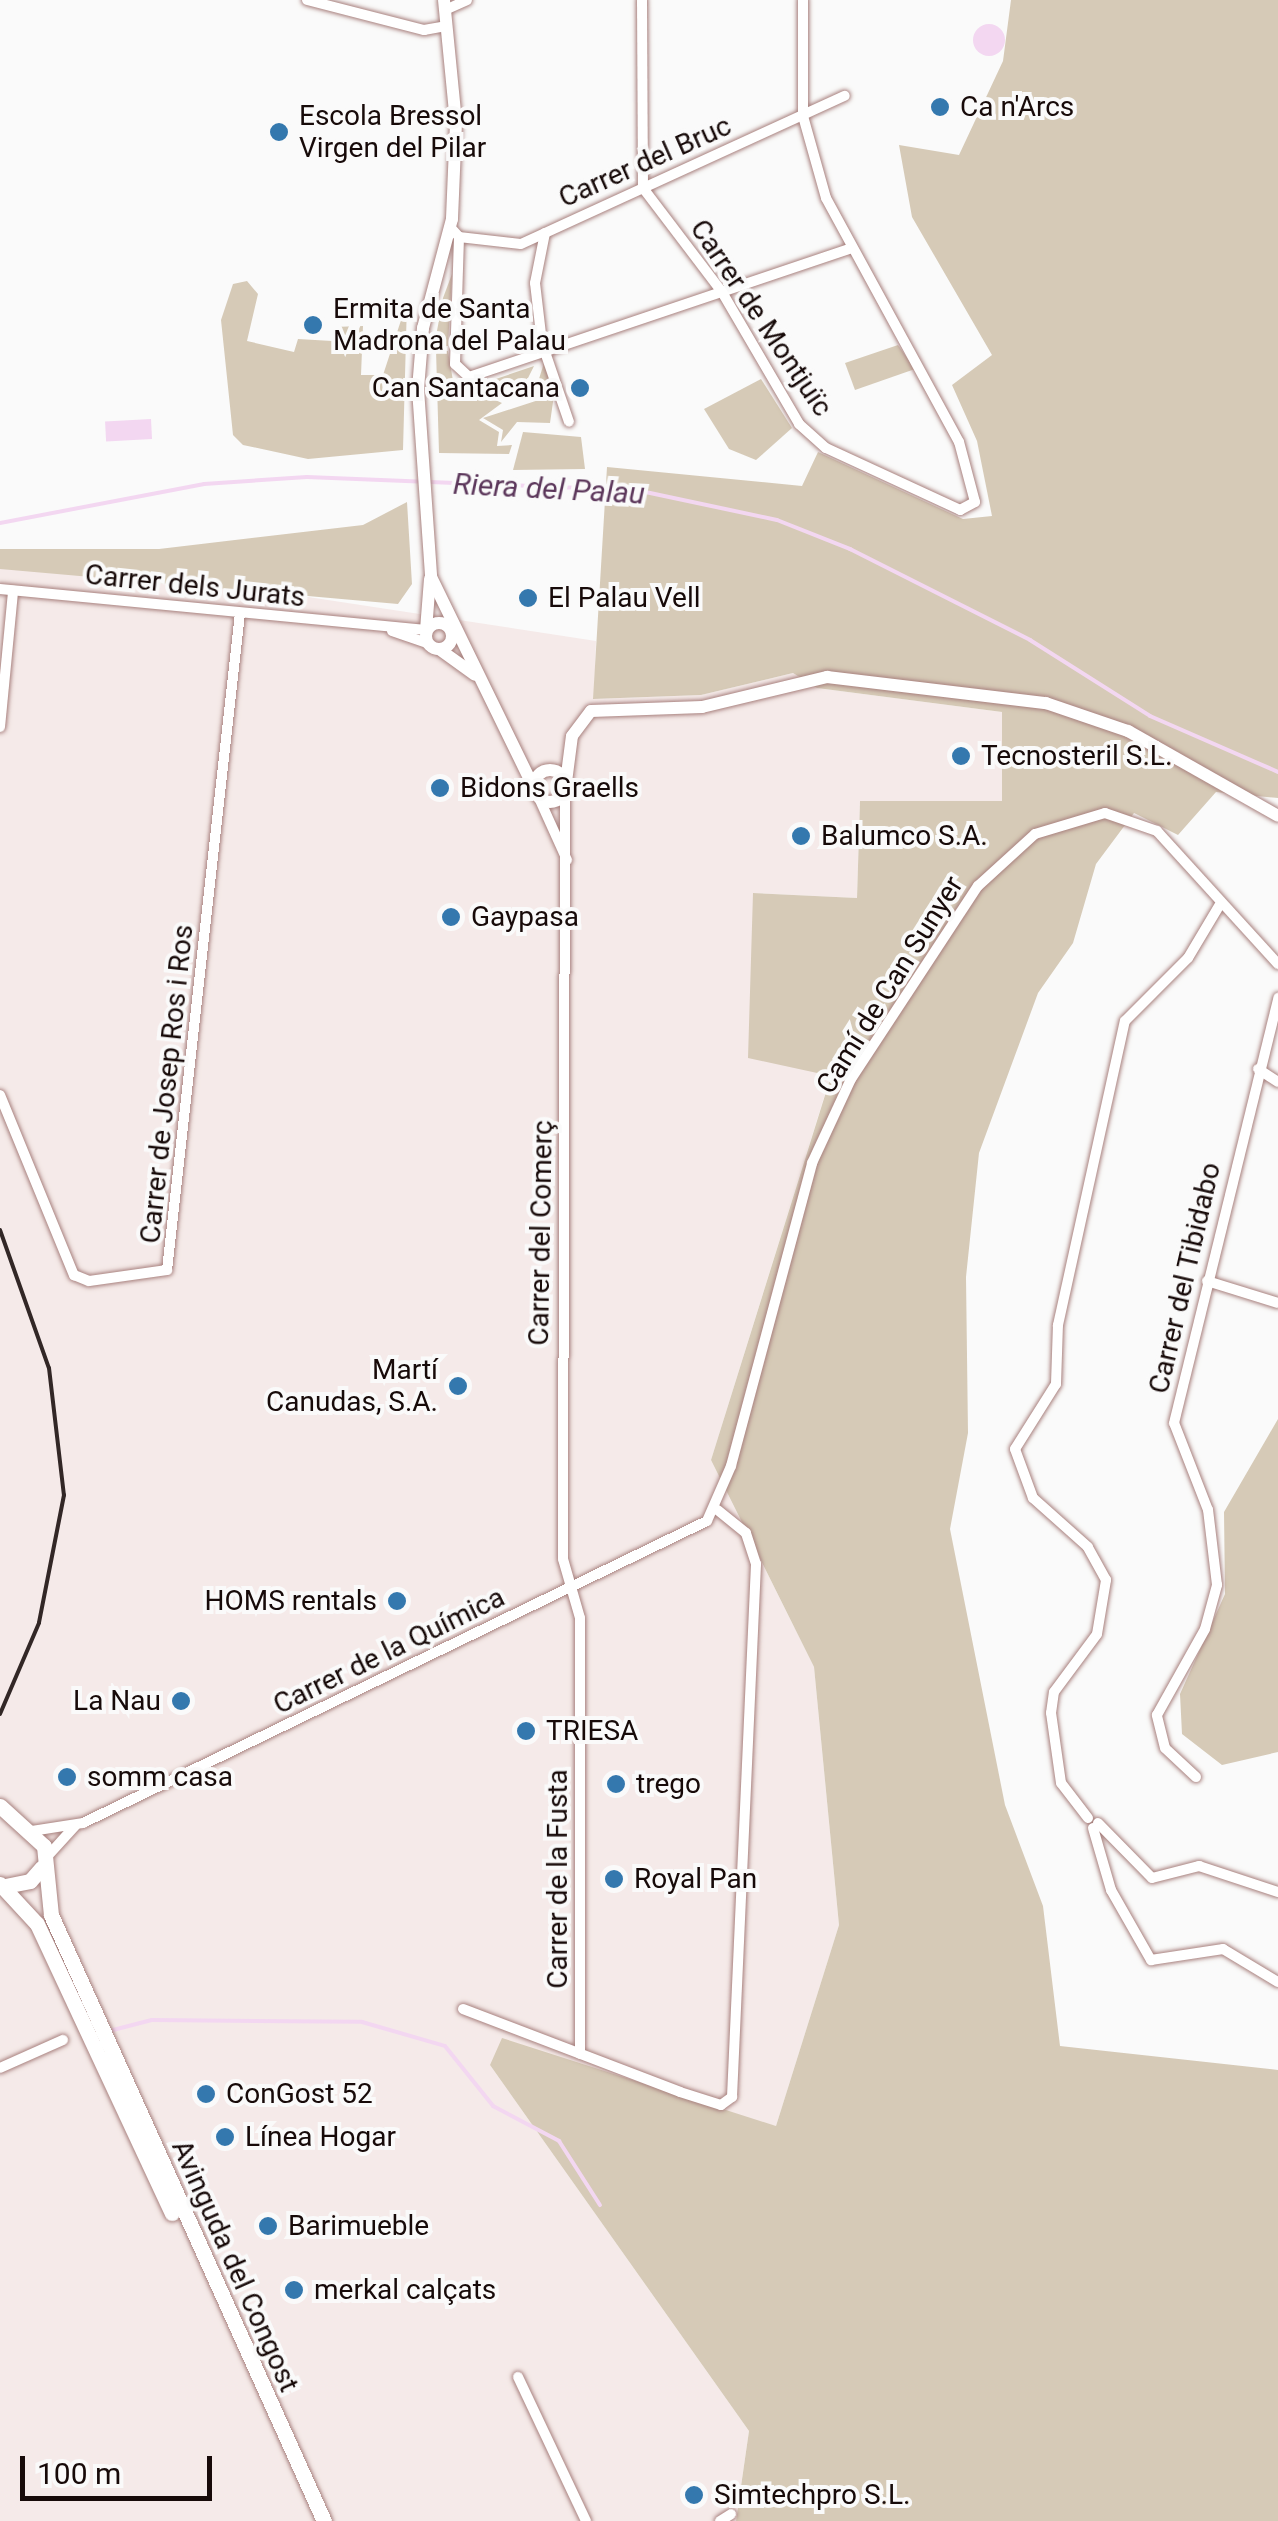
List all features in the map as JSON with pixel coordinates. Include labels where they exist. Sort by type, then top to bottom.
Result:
[{"type":"main road","points":[[0,1806],[25,1828],[43,1863],[47,1904],[96,2033]]},
{"type":"main road","points":[[0,1827],[25,1828]]},
{"type":"main road","points":[[43,1863],[2,1885],[38,1924],[96,2033]]},
{"type":"main road","name":"Avinguda del Congost","points":[[96,2033],[313,2521]]},
{"type":"main road","name":"Avinguda del Congost","points":[[96,2033],[324,2521]]},
{"type":"street","points":[[307,0],[424,30],[446,26]]},
{"type":"street","points":[[467,0],[445,5],[456,123],[458,370],[480,377],[848,249],[803,116],[803,0]]},
{"type":"street","points":[[642,0],[642,188]]},
{"type":"street","name":"Carrer del Bruc","points":[[455,233],[521,244],[845,96]]},
{"type":"street","name":"Carrer de Montjuïc","points":[[642,188],[722,292],[799,424],[826,448],[942,504],[970,506],[972,475],[936,390],[848,249]]},
{"type":"street","points":[[545,232],[535,282],[546,353],[569,422]]},
{"type":"street","points":[[431,641],[422,616],[430,576],[423,463],[422,328],[455,233]]},
{"type":"street","name":"Carrer del Comerç","points":[[430,576],[451,630],[484,684],[515,757],[537,793],[572,879]]},
{"type":"street","name":"Carrer dels Jurats","points":[[0,590],[386,629],[431,641]]},
{"type":"street","points":[[0,727],[13,591]]},
{"type":"street","name":"Carrer de Josep Ros i Ros","points":[[0,1094],[74,1275],[89,1281],[167,1270],[240,613]]},
{"type":"street","points":[[406,628],[422,616]]},
{"type":"street","points":[[441,622],[451,630],[431,641],[441,622]]},
{"type":"street","name":"Carrer dels Jurats","points":[[386,629],[406,628],[431,641]]},
{"type":"street","name":"Carrer del Comerç","points":[[431,641],[484,684]]},
{"type":"street","points":[[515,757],[540,774],[555,771],[591,711],[718,704],[827,677],[980,691],[1062,708],[1154,744],[1278,816]]},
{"type":"street","name":"Carrer del Comerç","points":[[571,1587],[563,1540],[572,879],[565,787],[572,746]]},
{"type":"street","points":[[540,774],[537,793],[554,802],[565,787],[555,771]]},
{"type":"street","name":"Camí de Can Sunyer","points":[[718,1510],[812,1163],[877,1036],[1004,856],[1064,820],[1135,820],[1190,860],[1219,906]]},
{"type":"street","points":[[1278,964],[1219,906],[1188,958],[1125,1021],[1058,1325],[1056,1384],[1015,1450],[1033,1498],[1088,1547],[1106,1580],[1097,1634],[1054,1692],[1051,1714],[1060,1783],[1093,1823],[1152,1878],[1199,1866],[1278,1892]]},
{"type":"street","name":"Carrer del Tibidabo","points":[[1196,1777],[1165,1748],[1157,1715],[1205,1629],[1216,1584],[1208,1510],[1174,1423],[1278,998]]},
{"type":"street","points":[[1258,1069],[1278,1082]]},
{"type":"street","points":[[1207,1281],[1278,1303]]},
{"type":"street","points":[[464,2009],[721,2105],[732,2097],[756,1564],[746,1533],[718,1510]]},
{"type":"street","name":"Carrer de la Química","points":[[25,1828],[76,1825],[571,1587],[718,1510]]},
{"type":"street","name":"Carrer de la Fusta","points":[[571,1587],[580,1618],[580,2054]]},
{"type":"street","points":[[1093,1823],[1111,1890],[1150,1960],[1223,1949],[1278,1982]]},
{"type":"street","name":"Carrer de la Química","points":[[43,1863],[76,1825]]},
{"type":"street","points":[[0,2068],[63,2040]]},
{"type":"street","points":[[518,2377],[586,2521]]},
{"type":"street","points":[[720,2521],[731,2514]]},
{"type":"shaded area","points":[[1011,0],[1278,0],[1278,798],[1216,792],[1178,835],[1134,813],[1096,864],[1073,943],[1038,993],[979,1153],[966,1277],[968,1433],[950,1529],[1005,1805],[1043,1906],[1060,2046],[1278,2070],[1278,2521],[736,2521],[749,2431],[490,2065],[502,2038],[776,2126],[839,1925],[814,1667],[711,1460],[831,1076],[748,1058],[753,893],[857,898],[860,801],[1002,801],[1002,712],[817,688],[793,673],[701,695],[593,699],[607,467],[802,486],[818,452],[963,519],[992,516],[977,441],[952,385],[992,355],[912,217],[899,145],[959,155],[1003,61]]},
{"type":"shaded area","points":[[989,24],[1000,29],[1005,40],[1000,51],[989,56],[978,51],[973,40],[978,29]]},
{"type":"shaded area","points":[[452,274],[448,346],[434,347],[443,298]]},
{"type":"shaded area","points":[[247,281],[258,294],[247,341],[294,352],[298,339],[332,341],[333,327],[363,326],[361,375],[383,375],[407,302],[403,450],[308,459],[243,445],[233,435],[221,320],[233,284]]},
{"type":"shaded area","points":[[898,345],[915,369],[855,390],[845,363]]},
{"type":"shaded area","points":[[436,350],[448,351],[453,381],[502,403],[479,420],[499,432],[497,446],[512,445],[509,454],[439,453]]},
{"type":"shaded area","points":[[544,363],[553,389],[529,399],[478,385],[534,366],[527,380],[538,382]]},
{"type":"shaded area","points":[[761,379],[792,428],[756,460],[729,449],[704,409]]},
{"type":"shaded area","points":[[554,395],[550,423],[517,422],[501,442],[503,430],[483,418]]},
{"type":"shaded area","points":[[151,419],[152,439],[106,441],[105,421]]},
{"type":"shaded area","points":[[523,432],[581,437],[585,469],[513,470]]},
{"type":"shaded area","points":[[407,502],[412,584],[398,604],[0,569],[0,549],[159,549],[363,525]]},
{"type":"shaded area","points":[[0,550],[596,641],[594,699],[701,695],[793,673],[817,688],[1002,712],[1003,801],[860,801],[857,898],[754,893],[831,1075],[711,1460],[814,1667],[839,1925],[776,2126],[490,2065],[749,2431],[736,2521],[0,2521]]},
{"type":"shaded area","points":[[1278,1419],[1278,1752],[1222,1765],[1182,1734],[1180,1694],[1225,1594],[1224,1512]]},
{"type":"waterway","name":"Riera del Palau","points":[[0,523],[204,484],[307,477],[636,490],[777,520],[850,549],[1030,640],[1150,716],[1278,772]]},
{"type":"waterway","points":[[113,2030],[152,2020],[362,2022],[445,2046],[493,2106],[559,2141],[600,2205]]},
{"type":"railway","points":[[0,1230],[49,1368],[64,1495],[39,1623],[0,1714]]},
{"type":"place","name":"Ca n'Arcs","points":[[940,107]]},
{"type":"place","name":"Escola Bressol Virgen del Pilar","points":[[279,132]]},
{"type":"place","name":"Ermita de Santa Madrona del Palau","points":[[313,325]]},
{"type":"place","name":"Can Santacana","points":[[580,388]]},
{"type":"place","name":"El Palau Vell","points":[[528,598]]},
{"type":"place","name":"Tecnosteril S.L.","points":[[961,756]]},
{"type":"place","name":"Bidons Graells","points":[[440,788]]},
{"type":"place","name":"Balumco S.A.","points":[[801,836]]},
{"type":"place","name":"Gaypasa","points":[[451,917]]},
{"type":"place","name":"Martí Canudas, S.A.","points":[[458,1386]]},
{"type":"place","name":"HOMS rentals","points":[[397,1601]]},
{"type":"place","name":"La Nau","points":[[181,1701]]},
{"type":"place","name":"TRIESA","points":[[526,1731]]},
{"type":"place","name":"somm casa","points":[[67,1777]]},
{"type":"place","name":"trego","points":[[616,1784]]},
{"type":"place","name":"Royal Pan","points":[[614,1879]]},
{"type":"place","name":"ConGost 52","points":[[206,2094]]},
{"type":"place","name":"Línea Hogar","points":[[225,2137]]},
{"type":"place","name":"Barimueble","points":[[268,2226]]},
{"type":"place","name":"merkal calçats","points":[[294,2290]]},
{"type":"place","name":"Simtechpro S.L.","points":[[694,2495]]}]
